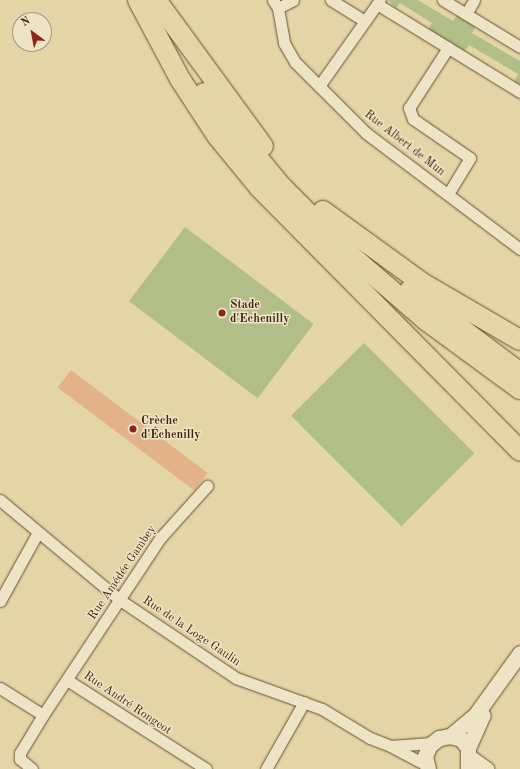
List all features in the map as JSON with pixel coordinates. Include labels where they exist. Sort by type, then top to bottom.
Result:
[{"type":"highway","points":[[145,2],[284,173],[397,280],[520,373]]},
{"type":"highway","points":[[145,2],[220,115],[314,220],[427,321],[520,389]]},
{"type":"highway","points":[[145,2],[180,79],[218,136],[259,187],[520,450]]},
{"type":"highway","points":[[323,211],[422,283],[520,340]]},
{"type":"street","points":[[276,4],[293,0]]},
{"type":"street","points":[[331,0],[365,22]]},
{"type":"street","points":[[442,0],[520,47]]},
{"type":"street","points":[[466,14],[474,0]]},
{"type":"street","points":[[319,86],[378,2],[448,48],[520,92]]},
{"type":"street","name":"Rue Albert de Mun","points":[[276,4],[284,43],[295,62],[366,133],[520,249]]},
{"type":"street","points":[[448,48],[409,108],[413,119],[470,158],[448,194]]},
{"type":"street","name":"Rue Amédée Gambey","points":[[67,680],[160,537],[207,486]]},
{"type":"street","name":"Rue de la Loge Gaulin","points":[[0,500],[37,534],[120,600],[236,678],[304,702],[370,738],[391,746],[427,767]]},
{"type":"street","points":[[0,601],[37,534]]},
{"type":"street","points":[[427,767],[425,756],[431,743],[450,736],[476,714],[520,653]]},
{"type":"street","points":[[469,758],[470,738],[488,707],[520,662]]},
{"type":"street","name":"Rue André Rongeot","points":[[32,769],[20,759],[20,753],[43,715],[67,680],[206,769]]},
{"type":"street","points":[[0,688],[43,715]]},
{"type":"street","points":[[266,769],[304,702]]},
{"type":"street","points":[[450,736],[461,739],[469,758],[486,769]]},
{"type":"street","name":"Rue de la Loge Gaulin","points":[[391,746],[431,743]]},
{"type":"green space","points":[[388,0],[418,0],[453,21],[458,14],[476,25],[472,33],[520,61],[520,86],[514,82],[518,74],[469,45],[464,52],[428,30],[432,23],[400,3],[396,8]]},
{"type":"green space","name":"Stade d'Echenilly","points":[[185,227],[314,324],[258,398],[129,301]]},
{"type":"green space","points":[[364,343],[474,453],[401,526],[291,416]]},
{"type":"building","points":[[71,370],[208,473],[194,490],[58,388]]},
{"type":"place","name":"Stade d'Echenilly","points":[[222,313]]},
{"type":"place","name":"Crèche d'Échenilly","points":[[133,429]]}]
